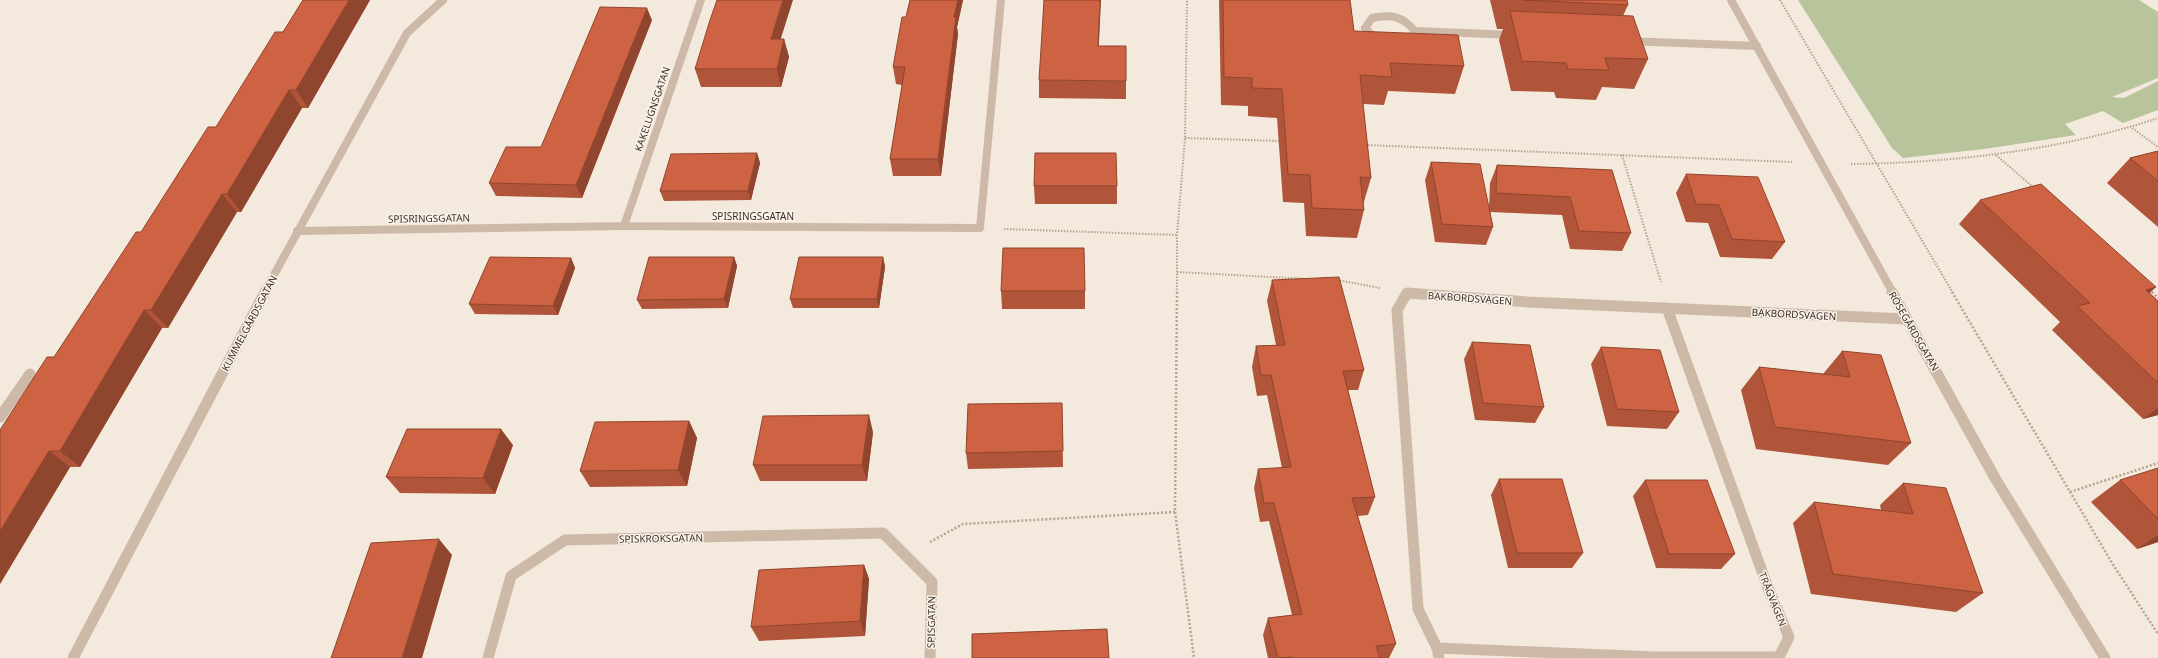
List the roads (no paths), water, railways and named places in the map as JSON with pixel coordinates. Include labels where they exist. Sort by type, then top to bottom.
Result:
[{"type":"street","name":"KUMMELGÅRDSGATAN","points":[[73,658],[297,232],[407,33],[443,0]]},
{"type":"street","name":"KAKELUGNSGATAN","points":[[624,226],[701,0]]},
{"type":"street","name":"SPISRINGSGATAN","points":[[297,232],[624,226],[980,228],[1001,0]]},
{"type":"street","name":"RÖSEGÅRDSGATAN","points":[[1731,0],[1822,163],[1906,319],[1948,389],[1996,478],[2105,658]]},
{"type":"street","points":[[1386,43],[1374,39],[1366,28],[1372,18],[1389,14],[1406,20],[1415,31],[1526,36]]},
{"type":"street","points":[[1397,44],[1409,41],[1415,31]]},
{"type":"street","points":[[1622,40],[1757,46]]},
{"type":"street","name":"BAKBORDSVÄGEN","points":[[1438,653],[1418,609],[1397,310],[1407,293],[1528,302],[1906,319]]},
{"type":"street","name":"TRÅGVÄGEN","points":[[1438,653],[1655,657],[1779,657],[1789,637],[1768,588],[1667,308]]},
{"type":"street","points":[[0,417],[30,374]]},
{"type":"street","name":"SPISKROKSGATAN","points":[[488,658],[511,576],[565,540],[883,532],[903,553]]},
{"type":"street","name":"SPISGATAN","points":[[903,553],[932,582],[930,658]]}]
